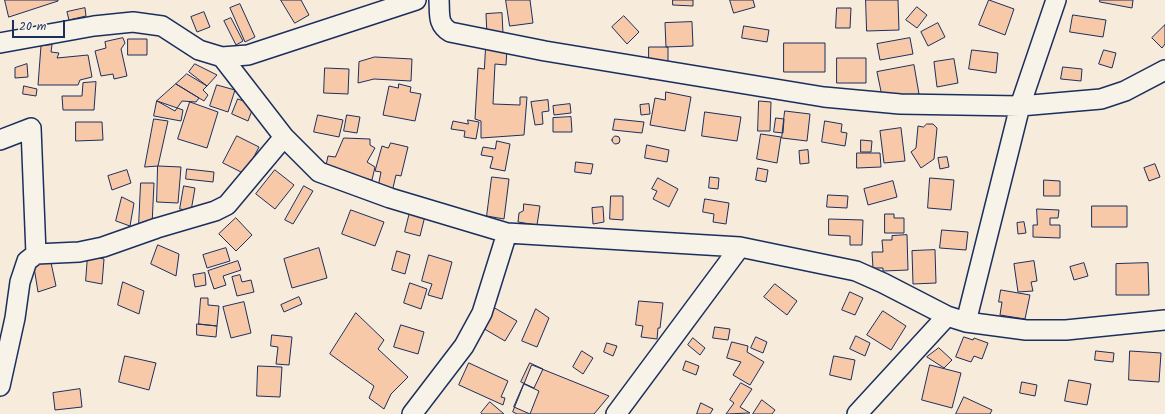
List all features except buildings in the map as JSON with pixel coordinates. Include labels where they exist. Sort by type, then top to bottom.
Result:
[{"type":"street","points":[[0,43],[94,26],[133,22],[162,26],[199,50],[222,57],[248,55],[416,0]]},
{"type":"street","points":[[439,0],[440,20],[443,28],[450,32],[545,51],[824,97],[900,104],[1020,106],[1101,99],[1124,91],[1165,70]]},
{"type":"street","points":[[966,322],[1020,106],[1056,0]]},
{"type":"street","points":[[222,57],[284,137],[319,172],[390,198],[507,233],[740,247],[856,271],[883,282],[946,316],[966,322],[1026,330],[1060,330],[1165,320]]},
{"type":"street","points":[[0,140],[31,128],[36,254]]},
{"type":"street","points":[[0,386],[7,320],[27,261],[36,254],[79,252],[103,247],[157,228],[215,211],[227,205],[284,137]]},
{"type":"street","points":[[412,414],[464,346],[482,313],[507,233]]},
{"type":"street","points":[[616,414],[740,247]]},
{"type":"street","points":[[857,414],[946,316]]}]
